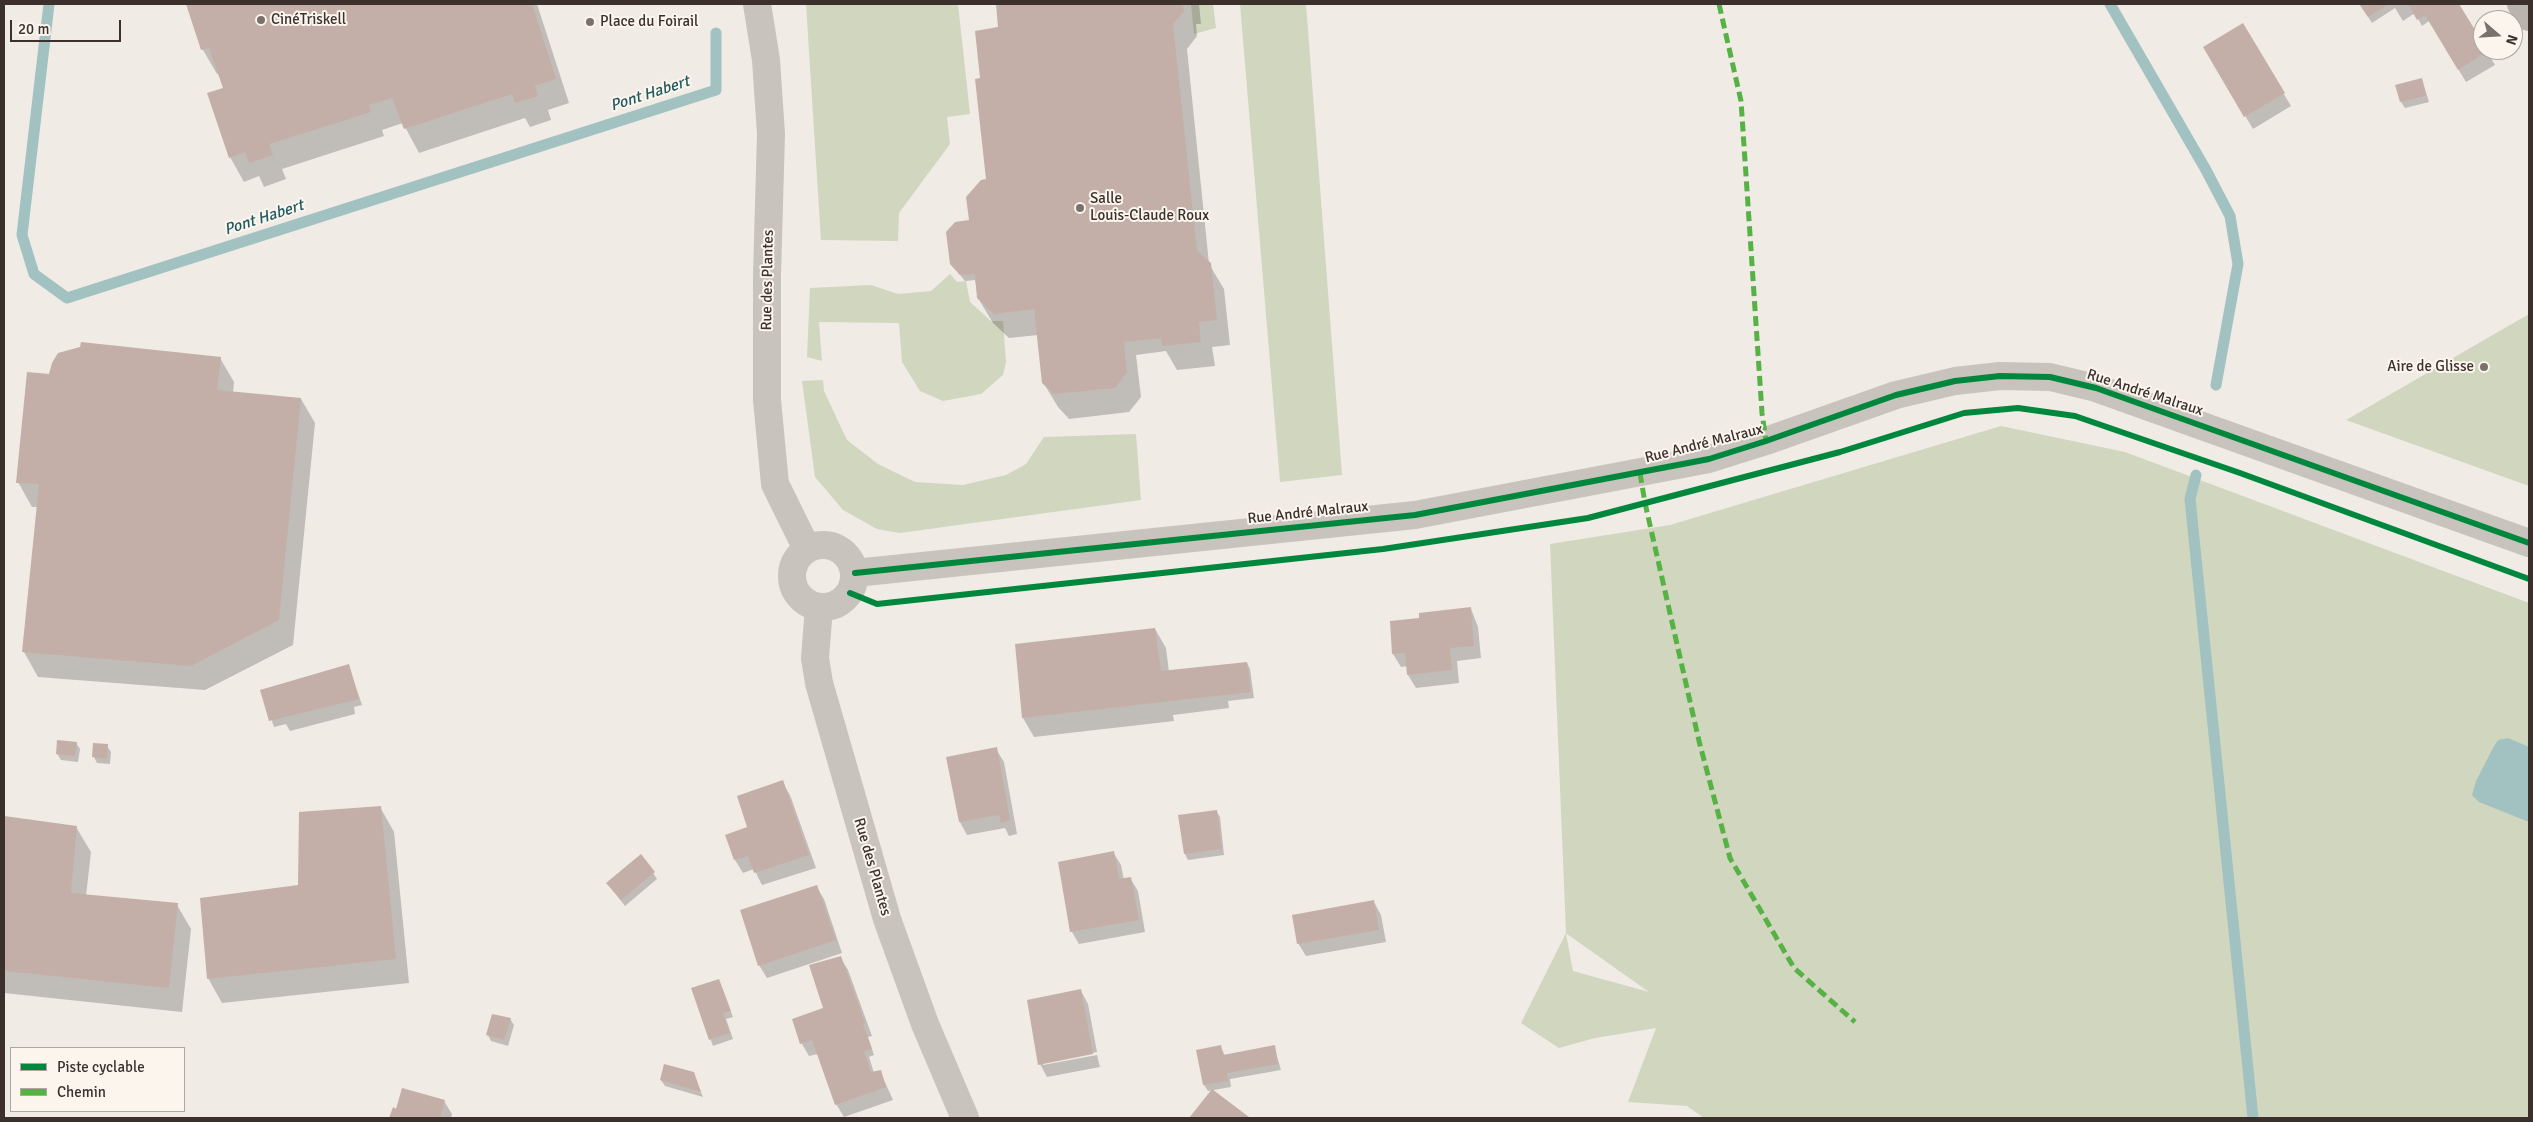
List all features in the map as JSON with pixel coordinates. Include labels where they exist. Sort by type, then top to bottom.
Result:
[{"type":"main road","points":[[2521,4],[2529,17]]},
{"type":"street","name":"Rue des Plantes","points":[[757,4],[766,60],[771,134],[767,275],[767,400],[775,484],[807,549]]},
{"type":"street","name":"Rue André Malraux","points":[[855,573],[1415,515],[1670,468],[1766,441],[1896,395],[1946,383],[2000,376],[2050,377],[2096,388],[2529,542]]},
{"type":"street","points":[[827,544],[845,554],[855,573],[850,593],[836,604],[818,607],[806,602],[797,594],[792,582],[792,569],[798,558],[807,549],[827,544]]},
{"type":"street","name":"Rue des Plantes","points":[[818,607],[815,658],[821,692],[887,919],[925,1024],[965,1118]]},
{"type":"green space","points":[[806,4],[958,4],[970,114],[947,117],[950,144],[899,213],[898,241],[821,240]]},
{"type":"green space","points":[[1191,4],[1213,4],[1216,28],[1194,34]]},
{"type":"green space","points":[[1240,4],[1306,4],[1342,475],[1280,482]]},
{"type":"green space","points":[[950,274],[957,282],[966,281],[970,302],[991,321],[1003,321],[1006,362],[1003,375],[981,394],[943,401],[920,391],[902,362],[899,323],[819,322],[822,361],[807,357],[810,288],[871,285],[898,294],[931,291]]},
{"type":"green space","name":"Aire de Glisse","points":[[2529,314],[2529,486],[2346,420]]},
{"type":"green space","points":[[823,380],[824,391],[847,440],[878,464],[915,482],[963,485],[1006,475],[1026,464],[1044,437],[1136,434],[1141,500],[900,533],[877,529],[843,510],[815,477],[802,381]]},
{"type":"green space","points":[[2001,426],[2125,452],[2529,603],[2529,1118],[1704,1118],[1687,1106],[1628,1102],[1656,1028],[1595,1038],[1559,1048],[1521,1023],[1566,933],[1550,544],[1670,525]],"holes":[[[1567,934],[1649,992],[1573,971]]]},
{"type":"water","points":[[2508,738],[2529,747],[2529,822],[2479,802],[2472,795],[2476,781],[2498,740]]},
{"type":"building","points":[[186,4],[532,4],[556,79],[535,86],[538,96],[515,103],[512,94],[404,129],[392,98],[369,105],[371,112],[269,144],[273,155],[249,163],[245,152],[229,158],[207,93],[223,88],[209,48],[201,50]]},
{"type":"building","name":"Salle Louis-Claude Roux","points":[[996,4],[1183,4],[1184,11],[1173,24],[1197,251],[1211,263],[1217,320],[1199,322],[1201,342],[1162,346],[1161,338],[1124,342],[1127,372],[1115,388],[1054,394],[1042,383],[1034,309],[994,314],[977,298],[975,274],[960,275],[950,264],[946,232],[955,222],[969,220],[966,197],[981,180],[986,179],[975,79],[980,78],[975,31],[998,27]]},
{"type":"building","points":[[2359,4],[2389,4],[2368,17]]},
{"type":"building","points":[[2408,4],[2459,4],[2473,27],[2474,60],[2458,70],[2425,15],[2417,20]]},
{"type":"building","points":[[2243,23],[2285,93],[2244,117],[2203,47]]},
{"type":"building","points":[[2422,78],[2426,96],[2400,102],[2395,85]]},
{"type":"building","points":[[81,342],[221,357],[217,390],[301,398],[279,620],[191,666],[22,652],[39,484],[16,483],[27,372],[49,374],[52,363],[58,353],[80,347]]},
{"type":"building","points":[[1471,607],[1474,646],[1450,648],[1452,670],[1407,675],[1405,653],[1392,654],[1390,621],[1419,618],[1419,613]]},
{"type":"building","points":[[1155,628],[1161,671],[1247,662],[1251,692],[1022,718],[1015,644]]},
{"type":"building","points":[[349,664],[359,699],[269,721],[260,690]]},
{"type":"building","points":[[57,740],[77,742],[75,756],[56,754]]},
{"type":"building","points":[[93,743],[108,744],[107,759],[92,757]]},
{"type":"building","points":[[997,747],[1010,820],[1001,823],[999,815],[959,822],[946,757]]},
{"type":"building","points":[[783,780],[809,855],[754,873],[748,856],[734,860],[725,835],[747,827],[737,796]]},
{"type":"building","points":[[381,806],[396,959],[207,979],[200,898],[298,885],[299,812]]},
{"type":"building","points":[[1217,810],[1222,849],[1184,854],[1178,815]]},
{"type":"building","points":[[4,816],[77,826],[71,893],[178,903],[169,988],[4,971]]},
{"type":"building","points":[[1114,851],[1119,879],[1131,877],[1139,920],[1070,932],[1058,862]]},
{"type":"building","points":[[641,854],[655,872],[621,900],[606,883]]},
{"type":"building","points":[[817,885],[836,940],[758,966],[740,910]]},
{"type":"building","points":[[1374,900],[1379,930],[1297,944],[1292,915]]},
{"type":"building","points":[[841,956],[865,1023],[863,1024],[872,1049],[864,1051],[871,1072],[881,1070],[886,1087],[835,1105],[812,1040],[800,1044],[792,1019],[823,1008],[809,965]]},
{"type":"building","points":[[719,979],[731,1011],[723,1013],[730,1033],[709,1040],[691,988]]},
{"type":"building","points":[[1081,989],[1093,1054],[1038,1065],[1027,1000]]},
{"type":"building","points":[[492,1014],[511,1018],[504,1040],[486,1035]]},
{"type":"building","points":[[1221,1045],[1223,1055],[1275,1045],[1278,1064],[1227,1073],[1228,1081],[1203,1085],[1196,1050]]},
{"type":"building","points":[[664,1064],[694,1072],[701,1092],[660,1080]]},
{"type":"building","points":[[402,1088],[445,1100],[440,1118],[389,1118],[393,1107],[396,1109]]},
{"type":"building","points":[[1212,1089],[1249,1117],[1189,1118]]},
{"type":"waterway","name":"Pont Habert","points":[[49,4],[22,235],[34,274],[67,298],[716,90],[716,33]]},
{"type":"waterway","points":[[2110,4],[2206,170],[2230,216],[2238,264],[2216,385]]},
{"type":"waterway","points":[[2196,475],[2190,499],[2253,1118]]},
{"type":"marked path","points":[[1719,4],[1741,101],[1762,413],[1766,441]]},
{"type":"marked path","points":[[1640,473],[1645,503],[1699,741],[1730,858],[1794,968],[1855,1022]]},
{"type":"cycle path","points":[[855,573],[1415,515],[1709,459],[1896,395],[1955,381],[2000,376],[2050,377],[2096,388],[2529,543]]},
{"type":"cycle path","points":[[850,593],[877,604],[1383,549],[1588,518],[1840,452],[1964,413],[2018,408],[2075,416],[2240,473],[2529,579]]},
{"type":"place","name":"CinéTriskell","points":[[261,20]]},
{"type":"place","name":"Place du Foirail","points":[[590,22]]},
{"type":"place","name":"Salle Louis-Claude Roux","points":[[1080,208]]},
{"type":"place","name":"Aire de Glisse","points":[[2484,367]]}]
